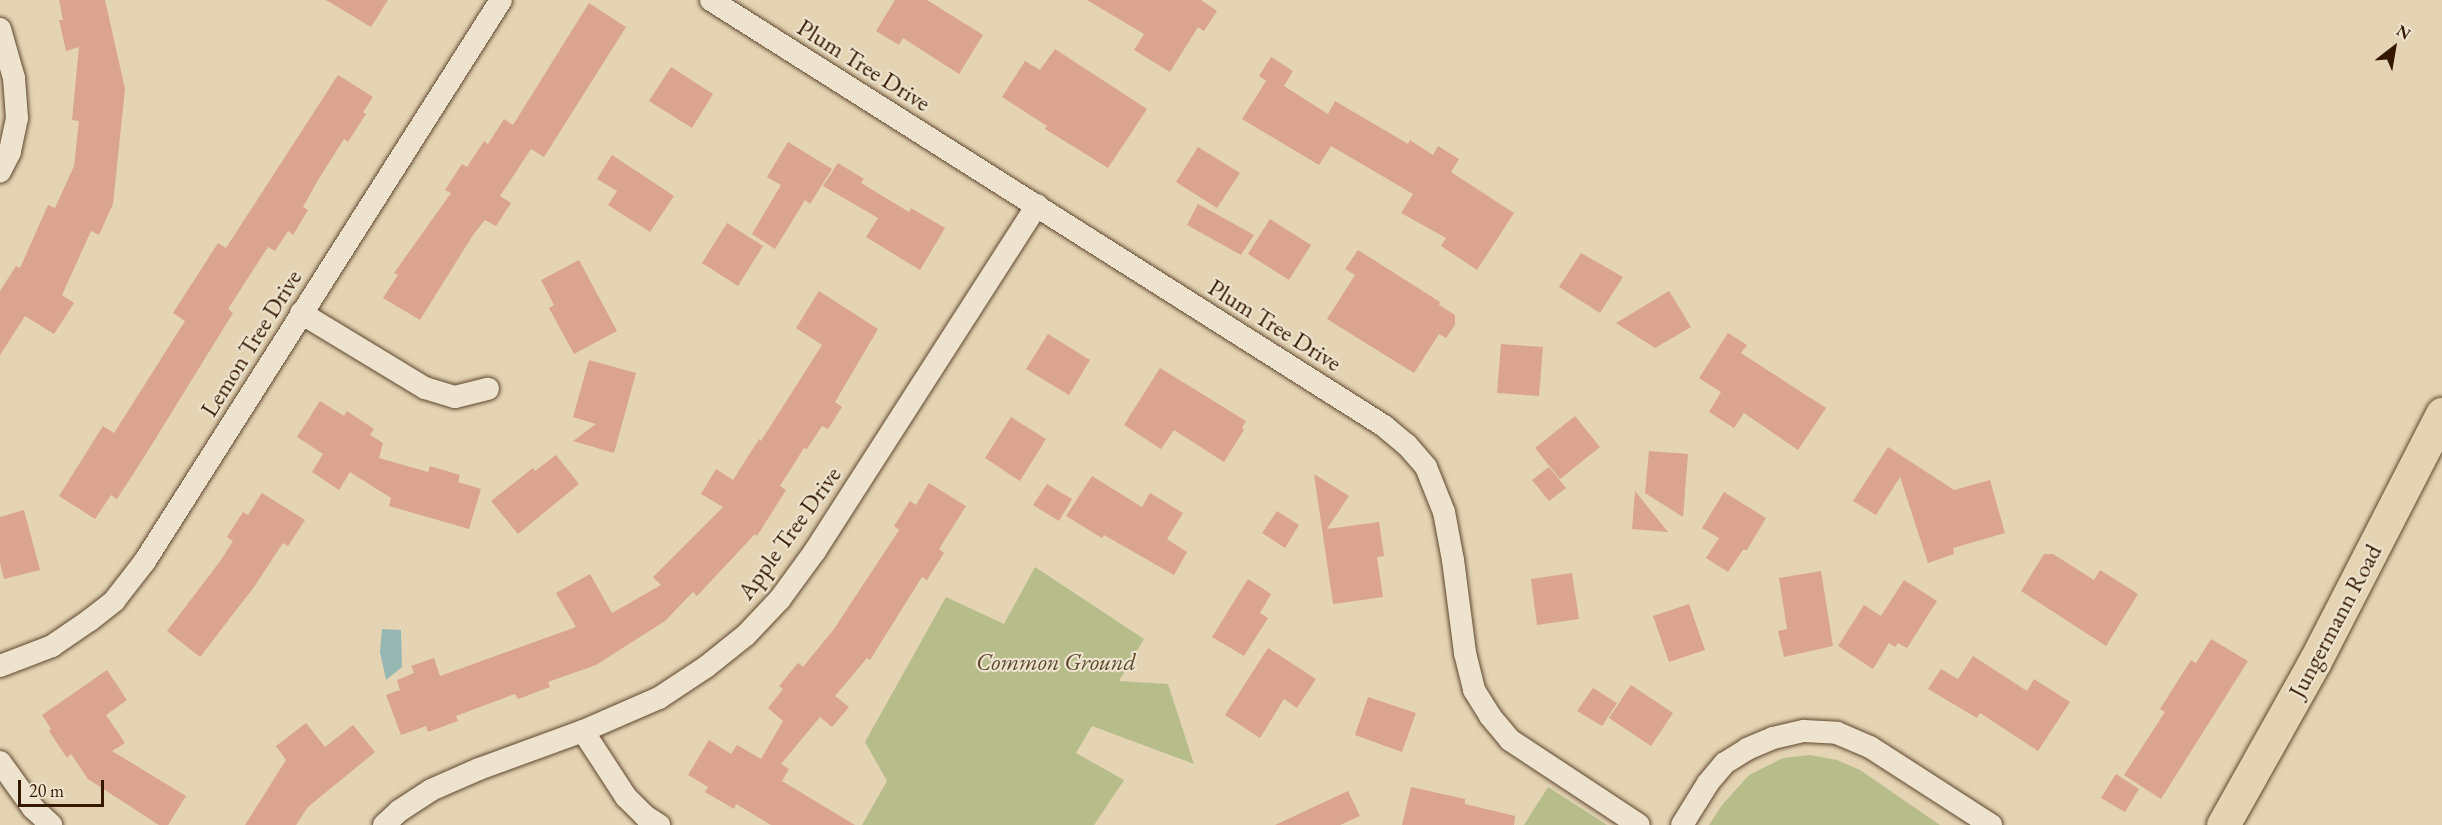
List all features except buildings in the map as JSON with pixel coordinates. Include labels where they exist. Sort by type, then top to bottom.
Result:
[{"type":"main road","name":"Jungermann Road","points":[[2223,825],[2315,661],[2442,414]]},
{"type":"street","name":"Lemon Tree Drive","points":[[0,666],[52,646],[114,601],[145,561],[501,0]]},
{"type":"street","name":"Plum Tree Drive","points":[[711,0],[1384,426],[1407,445],[1426,467],[1444,513],[1453,560],[1465,653],[1474,690],[1490,716],[1510,740],[1639,825]]},
{"type":"street","points":[[0,29],[14,78],[17,118],[10,152],[0,172]]},
{"type":"street","name":"Apple Tree Drive","points":[[384,825],[399,811],[431,790],[479,769],[583,731],[659,698],[706,667],[746,635],[780,599],[821,542],[1037,205]]},
{"type":"street","points":[[302,313],[425,388],[455,398],[488,389]]},
{"type":"street","points":[[583,731],[626,796],[645,816],[659,825]]},
{"type":"street","points":[[1682,825],[1708,783],[1725,763],[1747,749],[1773,738],[1804,731],[1837,733],[1870,747],[1991,825]]},
{"type":"street","points":[[0,762],[33,808],[51,825]]},
{"type":"green space","name":"Common Ground","points":[[1035,567],[1144,639],[1119,681],[1168,684],[1194,764],[1092,726],[1076,753],[1124,780],[1094,825],[862,825],[887,781],[865,742],[946,597],[1004,624]]},
{"type":"green space","points":[[1810,755],[1837,760],[1860,770],[1940,825],[1709,825],[1722,805],[1749,775],[1783,758]]},
{"type":"green space","points":[[1548,787],[1601,821],[1607,825],[1524,825]]},
{"type":"water","points":[[382,629],[401,630],[402,667],[386,680],[380,652]]}]
